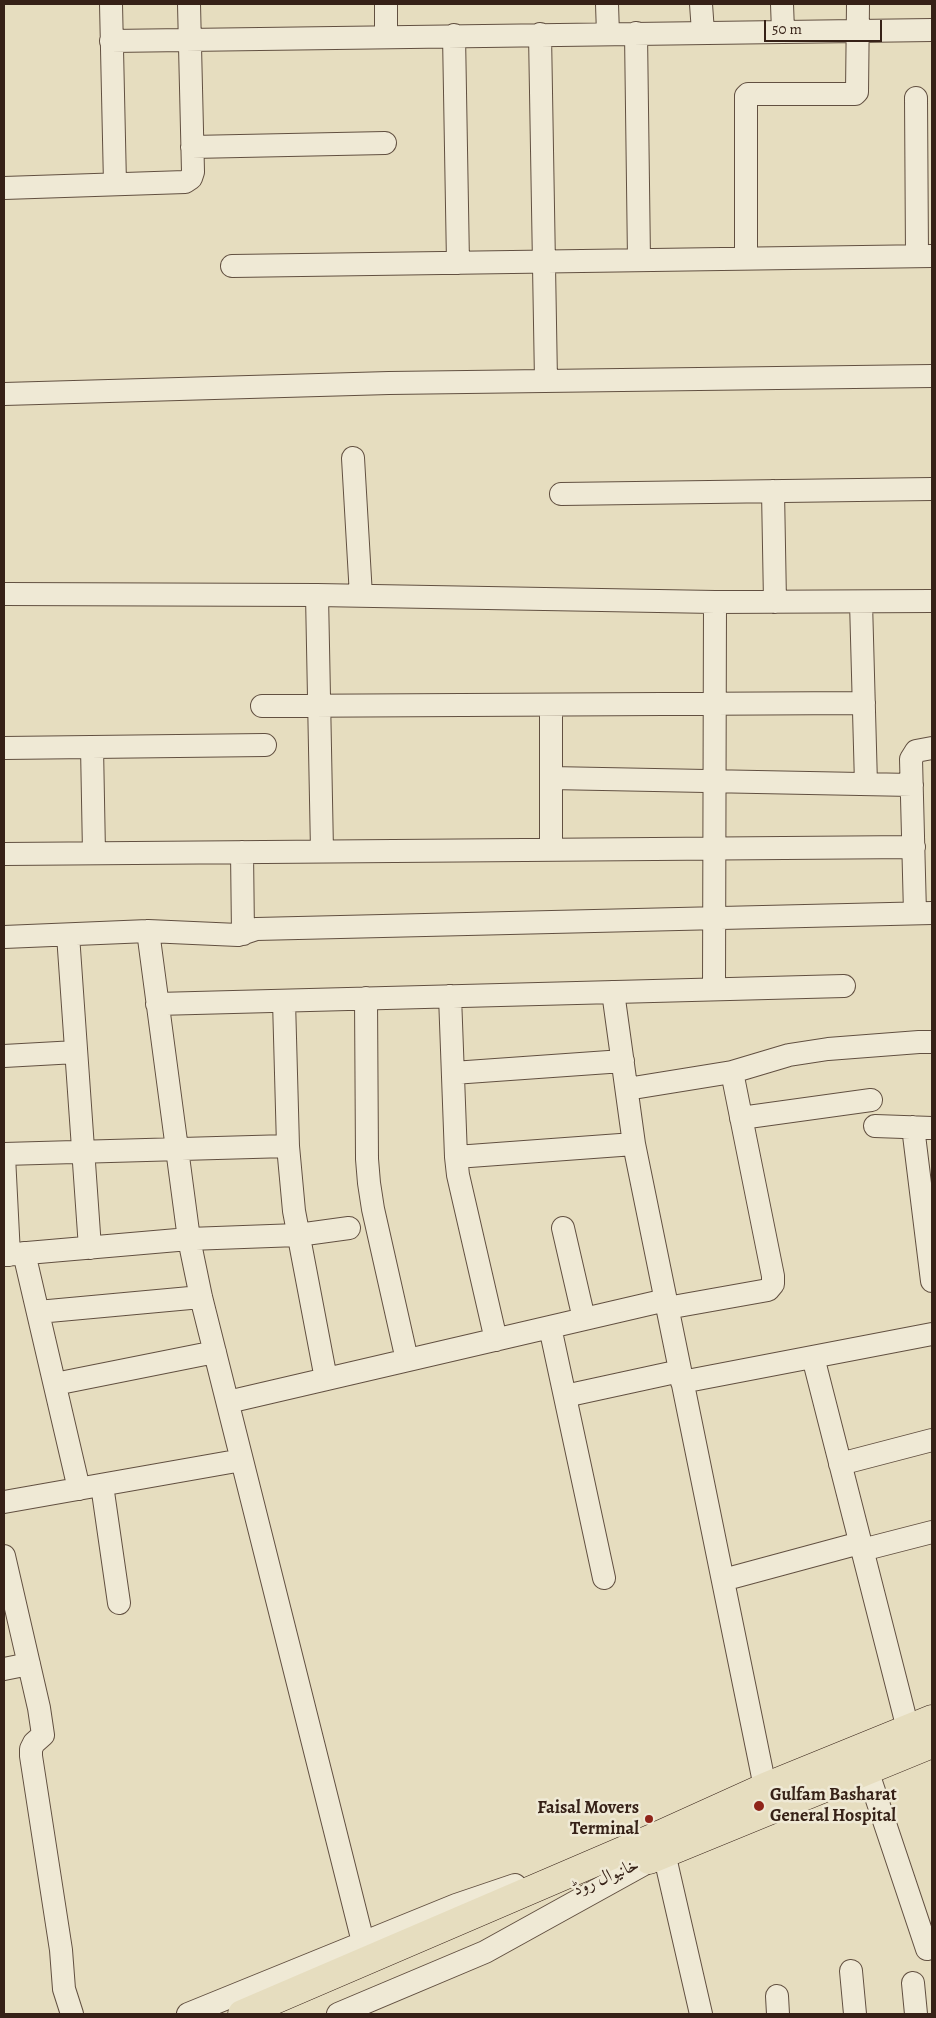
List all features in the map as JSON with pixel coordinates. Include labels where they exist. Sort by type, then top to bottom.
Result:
[{"type":"main road","name":"خانیوال روڈ","points":[[280,2014],[658,1846],[765,1787],[932,1719]]},
{"type":"main road","name":"خانیوال روڈ","points":[[242,2014],[658,1846],[867,1770],[932,1744]]},
{"type":"street","points":[[110,4],[115,184]]},
{"type":"street","points":[[4,188],[185,182],[191,178],[193,172],[189,4]]},
{"type":"street","points":[[386,4],[386,36]]},
{"type":"street","points":[[607,4],[608,34]]},
{"type":"street","points":[[702,4],[703,32]]},
{"type":"street","points":[[782,4],[783,31]]},
{"type":"street","points":[[746,258],[746,96],[748,94],[855,94],[858,85],[858,4]]},
{"type":"street","points":[[112,41],[932,30]]},
{"type":"street","points":[[636,33],[639,260]]},
{"type":"street","points":[[540,34],[546,381]]},
{"type":"street","points":[[454,36],[458,263]]},
{"type":"street","points":[[232,266],[925,256],[924,135],[916,98]]},
{"type":"street","points":[[192,147],[385,143]]},
{"type":"street","points":[[4,394],[390,383],[932,376]]},
{"type":"street","points":[[353,458],[361,596]]},
{"type":"street","points":[[561,494],[932,489]]},
{"type":"street","points":[[773,491],[775,602]]},
{"type":"street","points":[[4,594],[317,595],[715,602],[932,601]]},
{"type":"street","points":[[317,595],[322,851]]},
{"type":"street","points":[[714,989],[715,602]]},
{"type":"street","points":[[861,602],[866,784]]},
{"type":"street","points":[[262,706],[864,703]]},
{"type":"street","points":[[550,705],[550,850]]},
{"type":"street","points":[[4,748],[265,745]]},
{"type":"street","points":[[92,747],[94,853]]},
{"type":"street","points":[[4,937],[148,931],[243,934],[256,929],[924,913],[914,847],[911,759],[916,751],[932,748]]},
{"type":"street","points":[[550,778],[912,785]]},
{"type":"street","points":[[4,854],[914,847]]},
{"type":"street","points":[[242,852],[243,934]]},
{"type":"street","points":[[148,931],[189,1239],[201,1297],[363,1942]]},
{"type":"street","points":[[68,934],[90,1248]]},
{"type":"street","points":[[158,1004],[844,986]]},
{"type":"street","points":[[613,992],[634,1144],[765,1787]]},
{"type":"street","points":[[450,996],[458,1175],[496,1340]]},
{"type":"street","points":[[366,998],[367,1159],[369,1183],[373,1210],[407,1360]]},
{"type":"street","points":[[284,1000],[288,1146],[298,1235],[326,1379]]},
{"type":"street","points":[[627,1090],[732,1072],[789,1055],[828,1049],[932,1042]]},
{"type":"street","points":[[4,1056],[76,1052]]},
{"type":"street","points":[[453,1073],[622,1061]]},
{"type":"street","points":[[228,1402],[584,1319],[666,1304],[768,1290],[773,1284],[773,1276],[732,1072]]},
{"type":"street","points":[[741,1118],[871,1100]]},
{"type":"street","points":[[875,1126],[923,1128],[932,1281]]},
{"type":"street","points":[[456,1157],[634,1144]]},
{"type":"street","points":[[79,1489],[38,1312],[12,1254],[4,1155],[288,1146]]},
{"type":"street","points":[[12,1254],[189,1239],[298,1235],[349,1228]]},
{"type":"street","points":[[563,1228],[584,1319]]},
{"type":"street","points":[[38,1312],[201,1297]]},
{"type":"street","points":[[550,1327],[604,1578]]},
{"type":"street","points":[[565,1396],[813,1357],[932,1334]]},
{"type":"street","points":[[55,1384],[215,1352]]},
{"type":"street","points":[[813,1357],[908,1729]]},
{"type":"street","points":[[840,1464],[932,1440]]},
{"type":"street","points":[[4,1502],[242,1460]]},
{"type":"street","points":[[102,1485],[118,1603]]},
{"type":"street","points":[[723,1580],[861,1546],[932,1532]]},
{"type":"street","points":[[4,1556],[39,1708],[43,1735],[34,1743],[31,1749],[31,1756],[61,1950],[64,1989],[72,2014]]},
{"type":"street","points":[[4,1669],[29,1664]]},
{"type":"street","points":[[867,1770],[926,1949]]},
{"type":"street","points":[[338,2014],[360,2010],[485,1952],[658,1846],[701,2014]]},
{"type":"street","name":"خانیوال روڈ","points":[[188,2014],[456,1905],[658,1846]]},
{"type":"street","points":[[851,1971],[855,2014]]},
{"type":"street","points":[[913,1983],[916,2014]]},
{"type":"place","name":"Gulfam Basharat General Hospital","points":[[759,1806]]},
{"type":"place","name":"Faisal Movers Terminal","points":[[649,1819]]}]
